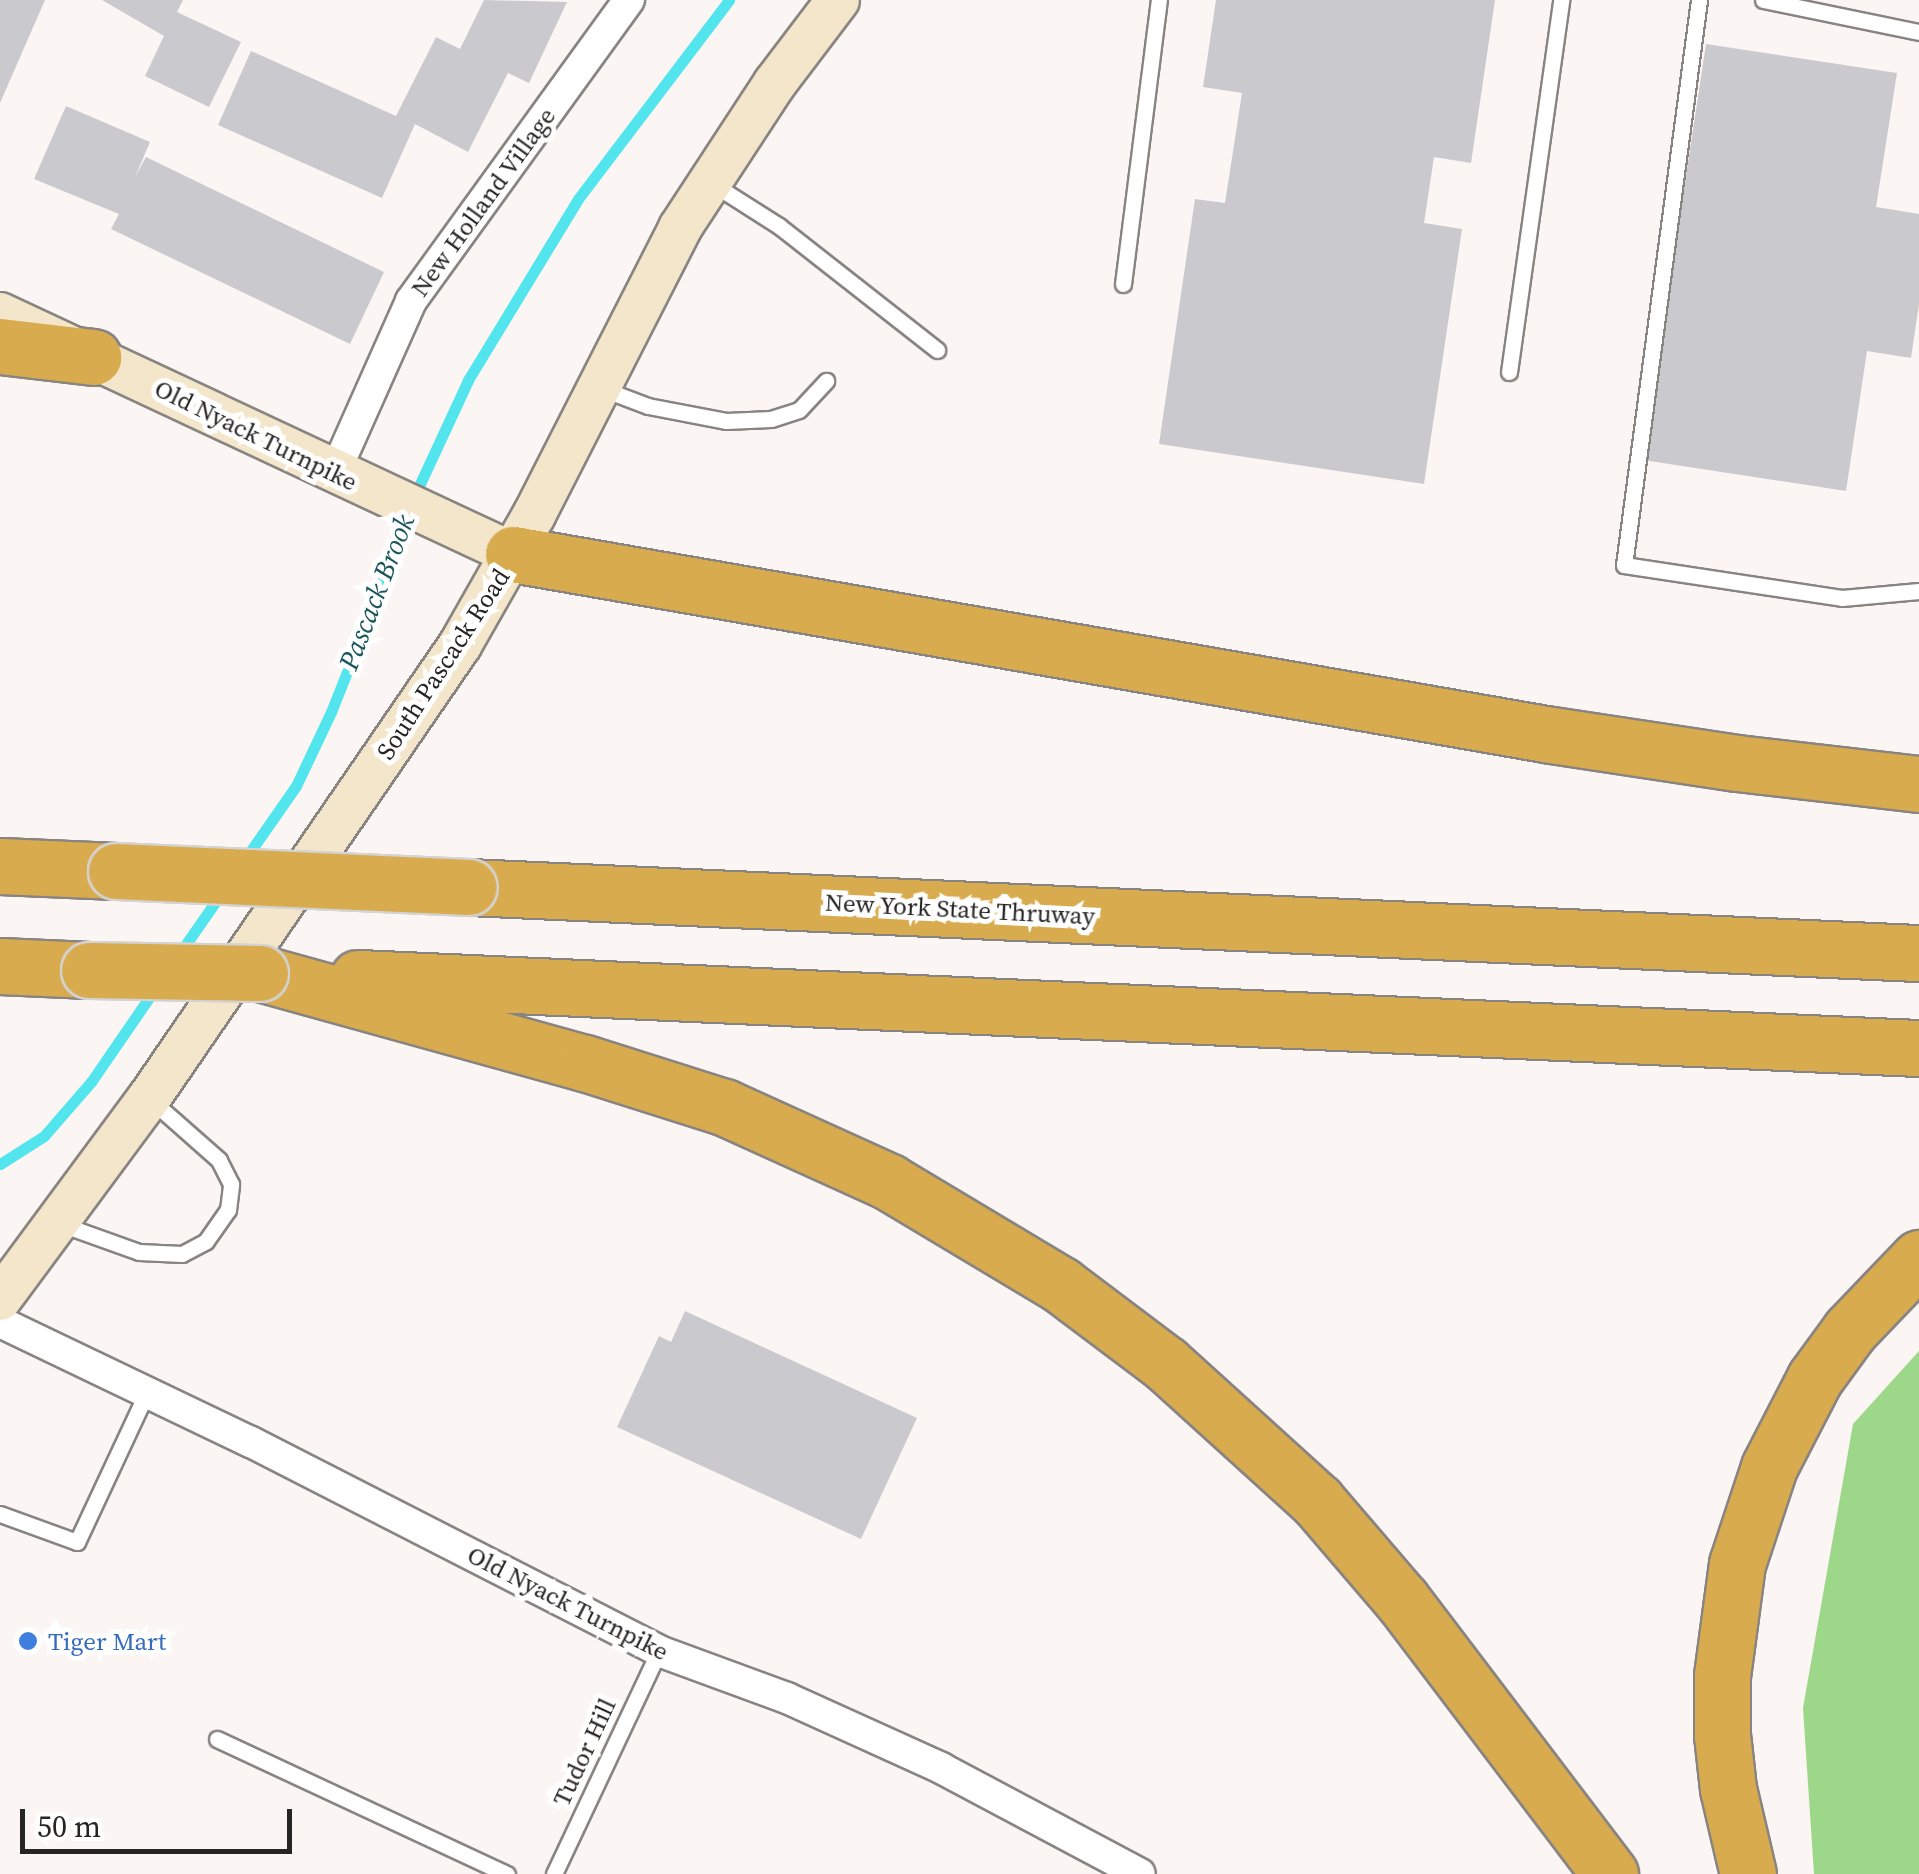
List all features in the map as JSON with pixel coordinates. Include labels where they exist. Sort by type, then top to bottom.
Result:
[{"type":"highway","points":[[0,346],[93,357]]},
{"type":"highway","points":[[513,554],[1546,734],[1776,768],[1919,784]]},
{"type":"highway","name":"New York State Thruway","points":[[0,866],[1919,953]]},
{"type":"highway","points":[[0,966],[260,973],[459,1007],[1919,1048]]},
{"type":"highway","points":[[459,1007],[601,1068],[777,1128],[943,1211],[1115,1324],[1217,1407],[1350,1538],[1444,1653],[1610,1874]]},
{"type":"highway","points":[[1748,1874],[1731,1806],[1722,1735],[1722,1676],[1737,1564],[1769,1467],[1815,1378],[1850,1330],[1919,1258]]},
{"type":"street","name":"New Holland Village","points":[[335,472],[411,301],[629,0]]},
{"type":"street","name":"South Pascack Road","points":[[0,1299],[149,1098],[408,722],[513,554],[680,228],[775,83],[838,0]]},
{"type":"street","name":"Old Nyack Turnpike","points":[[0,314],[513,554]]},
{"type":"street","name":"Old Nyack Turnpike","points":[[0,1322],[660,1651],[787,1698],[940,1768],[1140,1874]]},
{"type":"lane","points":[[1123,284],[1159,0]]},
{"type":"lane","points":[[1510,372],[1561,0]]},
{"type":"lane","points":[[1700,0],[1624,564],[1842,598],[1919,591]]},
{"type":"lane","points":[[1763,0],[1919,32]]},
{"type":"lane","points":[[710,182],[779,226],[938,350]]},
{"type":"lane","points":[[599,388],[648,406],[726,421],[771,419],[799,410],[826,381]]},
{"type":"lane","points":[[58,1223],[139,1252],[182,1254],[206,1241],[228,1210],[232,1184],[219,1160],[149,1098]]},
{"type":"lane","points":[[0,1514],[77,1542],[147,1392]]},
{"type":"lane","name":"Tudor Hill","points":[[554,1874],[660,1651]]},
{"type":"lane","points":[[217,1739],[507,1874]]},
{"type":"green space","points":[[1919,1351],[1919,1874],[1814,1874],[1803,1708],[1853,1424]]},
{"type":"building","points":[[0,0],[45,0],[0,103]]},
{"type":"building","points":[[102,0],[183,0],[177,12],[241,42],[209,107],[145,76],[164,36]]},
{"type":"building","points":[[484,0],[567,2],[529,83],[508,73],[468,152],[415,124],[382,198],[218,125],[251,51],[396,116],[436,37],[460,49]]},
{"type":"building","points":[[1216,0],[1495,0],[1471,163],[1434,157],[1424,223],[1462,229],[1424,484],[1159,444],[1195,199],[1225,203],[1242,93],[1203,87]]},
{"type":"building","points":[[1706,44],[1897,73],[1876,207],[1919,214],[1919,304],[1911,358],[1867,351],[1846,491],[1643,460]]},
{"type":"building","points":[[66,106],[150,142],[135,177],[146,157],[384,272],[350,344],[111,229],[119,214],[34,179]]},
{"type":"building","points":[[685,1311],[917,1418],[861,1539],[617,1427],[659,1336],[671,1342]]},
{"type":"waterway","name":"Pascack Brook","points":[[245,859],[296,786],[331,712],[368,619],[386,557],[468,380],[578,199],[729,0]]},
{"type":"waterway","name":"Pascack Brook","points":[[179,954],[223,891]]},
{"type":"waterway","name":"Pascack Brook","points":[[0,1164],[44,1136],[91,1082],[155,989]]},
{"type":"place","name":"Tiger Mart","points":[[28,1641]]}]
